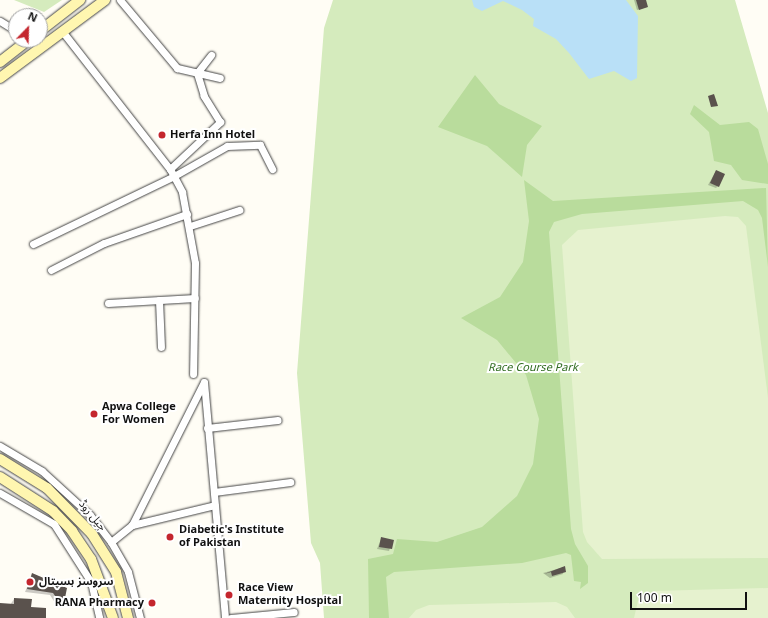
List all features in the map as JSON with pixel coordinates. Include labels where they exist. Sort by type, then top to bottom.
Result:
[{"type":"main road","points":[[48,25],[80,0]]},
{"type":"main road","points":[[0,78],[105,0]]},
{"type":"main road","points":[[0,62],[17,48]]},
{"type":"main road","name":"جیل روڈ","points":[[0,459],[47,488],[88,528],[116,572],[128,618]]},
{"type":"main road","points":[[0,477],[53,511],[72,531],[94,566],[113,618]]},
{"type":"street","points":[[120,0],[177,68],[220,78]]},
{"type":"street","points":[[62,31],[174,176],[190,226],[195,298],[193,374]]},
{"type":"street","points":[[197,73],[211,55]]},
{"type":"street","points":[[170,169],[220,122],[204,96],[197,73]]},
{"type":"street","points":[[33,244],[174,176],[227,146],[260,145],[272,169]]},
{"type":"street","points":[[190,226],[239,210]]},
{"type":"street","points":[[51,270],[104,243],[186,214]]},
{"type":"street","points":[[108,303],[195,298]]},
{"type":"street","points":[[159,300],[161,347]]},
{"type":"street","points":[[111,542],[132,524],[204,382],[225,618]]},
{"type":"street","points":[[207,428],[278,420]]},
{"type":"street","points":[[0,446],[68,491],[111,542],[128,572],[140,618]]},
{"type":"street","points":[[214,492],[290,482]]},
{"type":"street","points":[[0,494],[54,524],[91,582],[99,618]]},
{"type":"street","points":[[132,524],[215,505]]},
{"type":"street","points":[[231,618],[294,612]]},
{"type":"green space","points":[[14,0],[62,0],[48,9],[48,8],[34,8]]},
{"type":"green space","name":"Race Course Park","points":[[333,0],[735,0],[768,113],[768,618],[324,618],[320,563],[311,543],[297,373],[324,28]]},
{"type":"green space","points":[[475,75],[499,104],[542,126],[527,145],[522,177],[487,146],[438,127]]},
{"type":"green space","points":[[694,105],[720,125],[749,122],[758,129],[768,164],[768,184],[742,180],[731,165],[714,161],[709,132],[690,114]]},
{"type":"green space","points":[[524,180],[553,201],[766,188],[768,267],[762,218],[758,210],[743,201],[582,214],[554,222],[549,232],[571,529],[575,544],[588,566],[588,583],[580,589],[581,582],[574,581],[571,555],[566,553],[522,563],[394,572],[386,577],[389,618],[369,618],[368,559],[393,554],[397,539],[437,542],[482,527],[517,496],[533,464],[539,419],[526,375],[497,340],[461,318],[500,297],[523,262],[529,221]]},
{"type":"green space","points":[[725,216],[738,217],[746,226],[768,398],[768,558],[602,559],[587,542],[583,532],[562,245],[578,230]]},
{"type":"green space","points":[[768,588],[768,618],[634,618],[638,601],[653,591]]},
{"type":"green space","points":[[556,602],[567,607],[575,618],[409,618],[416,610],[429,605]]},
{"type":"water","points":[[472,0],[626,0],[638,16],[637,78],[631,81],[614,71],[589,79],[556,39],[533,26],[534,19],[522,10],[503,1],[482,11],[474,7]]},
{"type":"building","points":[[636,0],[646,0],[648,7],[639,10]]},
{"type":"building","points":[[714,94],[718,106],[711,107],[708,96]]},
{"type":"building","points":[[716,170],[725,174],[719,187],[710,183]]},
{"type":"building","points":[[381,537],[394,540],[392,549],[379,547]]},
{"type":"building","points":[[565,566],[566,572],[552,576],[551,572],[544,574]]},
{"type":"building","points":[[32,573],[67,588],[64,603],[60,603],[53,593],[27,589]]},
{"type":"building","points":[[14,598],[32,599],[31,607],[46,608],[46,618],[0,618],[0,603],[14,604]]},
{"type":"place","name":"Herfa Inn Hotel","points":[[162,135]]},
{"type":"place","name":"Apwa College For Women","points":[[94,414]]},
{"type":"place","name":"Diabetic's Institute of Pakistan","points":[[170,537]]},
{"type":"place","name":"سروسز ہسپتال","points":[[30,582]]},
{"type":"place","name":"Race View Maternity Hospital","points":[[229,595]]},
{"type":"place","name":"RANA Pharmacy","points":[[152,603]]}]
